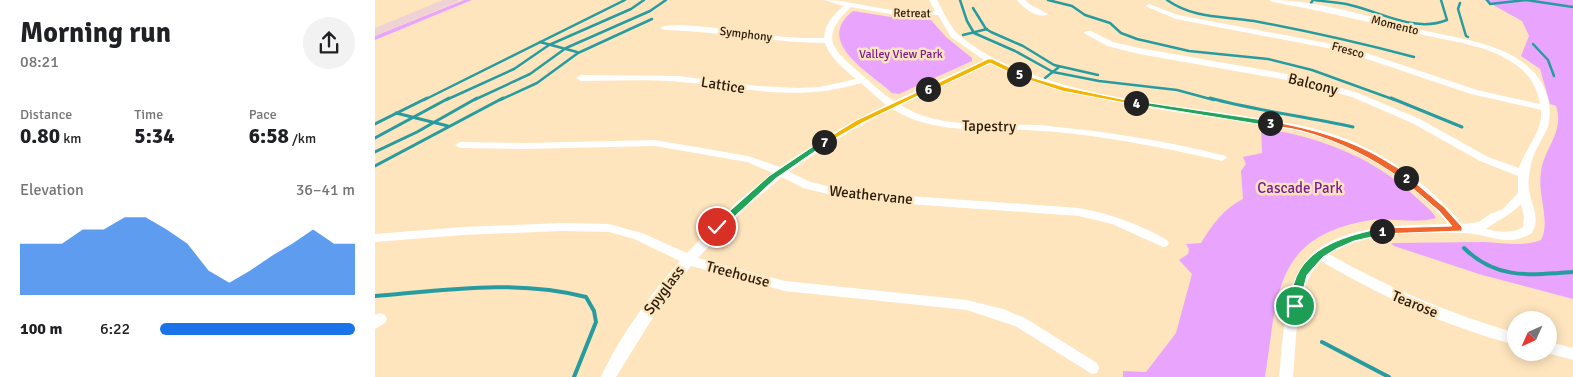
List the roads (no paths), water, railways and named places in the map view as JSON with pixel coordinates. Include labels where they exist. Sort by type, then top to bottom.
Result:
[{"type":"main road","points":[[375,26],[440,0]]},
{"type":"main road","points":[[375,32],[453,0]]},
{"type":"street","name":"Retreat","points":[[828,0],[901,15],[937,13]]},
{"type":"street","points":[[933,0],[937,13],[945,26],[959,39],[990,61],[1031,78],[1073,92],[1288,126],[1331,138],[1370,154],[1399,173],[1462,229],[1514,236],[1525,232],[1530,227],[1531,219],[1524,194],[1524,174],[1528,155],[1545,122],[1545,108]]},
{"type":"street","points":[[1021,0],[1026,6],[1045,14]]},
{"type":"street","name":"Momento","points":[[1273,0],[1344,13],[1477,46],[1513,61],[1536,79],[1545,108]]},
{"type":"street","points":[[828,40],[829,29],[833,21],[849,5]]},
{"type":"street","name":"Fresco","points":[[1149,6],[1176,17],[1345,48],[1474,92],[1545,108]]},
{"type":"street","name":"Symphony","points":[[664,28],[707,29],[801,41],[828,40]]},
{"type":"street","name":"Balcony","points":[[1088,33],[1110,44],[1139,51],[1299,79],[1355,95],[1410,118],[1484,159],[1524,174]]},
{"type":"street","name":"Tapestry","points":[[828,40],[834,55],[893,106],[907,114],[941,124],[1030,127],[1075,131],[1164,145],[1222,158]]},
{"type":"street","name":"Spyglass","points":[[608,377],[646,313],[687,259],[746,199],[780,172],[833,136],[990,61]]},
{"type":"street","name":"Lattice","points":[[581,78],[675,79],[770,91],[794,92],[832,89],[863,80]]},
{"type":"street","name":"Weathervane","points":[[460,145],[525,146],[655,143],[747,159],[820,189],[852,196],[1065,210],[1092,214],[1122,222],[1163,243]]},
{"type":"street","points":[[1286,377],[1299,282],[1304,273],[1320,255],[1341,242],[1361,235],[1398,229],[1462,229],[1481,226],[1494,217],[1507,212],[1524,194]]},
{"type":"street","name":"Treehouse","points":[[375,238],[463,231],[592,226],[609,228],[632,234],[687,259],[738,275],[785,286],[976,308],[1003,315],[1020,322],[1092,368]]},
{"type":"street","name":"Tearose","points":[[1320,255],[1398,298],[1442,315],[1507,336]]},
{"type":"street","points":[[1557,350],[1573,354]]},
{"type":"waterway","points":[[540,42],[625,0]]},
{"type":"waterway","points":[[550,45],[631,9],[644,0]]},
{"type":"waterway","points":[[565,49],[650,11],[666,0]]},
{"type":"waterway","points":[[960,0],[967,21],[974,32]]},
{"type":"waterway","points":[[1048,0],[1072,6],[1085,15],[1110,23],[1121,33],[1137,39],[1189,51],[1268,59],[1312,70],[1395,100]]},
{"type":"waterway","points":[[1167,0],[1198,14],[1254,21],[1414,57]]},
{"type":"waterway","points":[[1315,0],[1341,3],[1398,20],[1423,24],[1447,20],[1441,0]]},
{"type":"waterway","points":[[1487,0],[1490,4],[1526,0],[1573,7]]},
{"type":"waterway","points":[[1460,3],[1458,9],[1466,36],[1468,37]]},
{"type":"waterway","points":[[973,8],[986,29]]},
{"type":"waterway","points":[[500,100],[537,83],[578,53],[652,19]]},
{"type":"waterway","points":[[974,32],[986,29]]},
{"type":"waterway","points":[[986,29],[1023,46],[1054,65],[1098,75]]},
{"type":"waterway","points":[[963,35],[974,32]]},
{"type":"waterway","points":[[974,32],[1015,51],[1053,72]]},
{"type":"waterway","points":[[424,100],[540,42]]},
{"type":"waterway","points":[[540,42],[550,45]]},
{"type":"waterway","points":[[1533,44],[1548,60],[1554,76]]},
{"type":"waterway","points":[[446,100],[514,69],[550,45]]},
{"type":"waterway","points":[[550,45],[565,49]]},
{"type":"waterway","points":[[474,100],[530,74],[565,49]]},
{"type":"waterway","points":[[565,49],[577,52]]},
{"type":"waterway","points":[[1053,72],[1059,67]]},
{"type":"waterway","points":[[1045,78],[1053,72]]},
{"type":"waterway","points":[[1053,72],[1099,81],[1177,90],[1214,100]]},
{"type":"waterway","points":[[397,113],[427,98]]},
{"type":"waterway","points":[[413,117],[449,98]]},
{"type":"waterway","points":[[434,122],[477,98]]},
{"type":"waterway","points":[[375,166],[503,98]]},
{"type":"waterway","points":[[1210,98],[1353,127]]},
{"type":"waterway","points":[[1391,98],[1462,127]]},
{"type":"waterway","points":[[375,124],[397,113]]},
{"type":"waterway","points":[[397,113],[413,117]]},
{"type":"waterway","points":[[375,138],[413,117]]},
{"type":"waterway","points":[[413,117],[434,122]]},
{"type":"waterway","points":[[375,152],[434,122]]},
{"type":"waterway","points":[[434,122],[448,126]]},
{"type":"waterway","points":[[1464,248],[1489,266],[1501,270],[1528,274],[1573,272]]},
{"type":"waterway","points":[[375,296],[481,287],[507,287],[534,288],[586,297],[594,311],[596,322],[574,377]]},
{"type":"waterway","points":[[1322,342],[1389,377]]},
{"type":"park label","name":"Valley View Park","points":[[901,54]]},
{"type":"park label","name":"Cascade Park","points":[[1300,188]]}]
